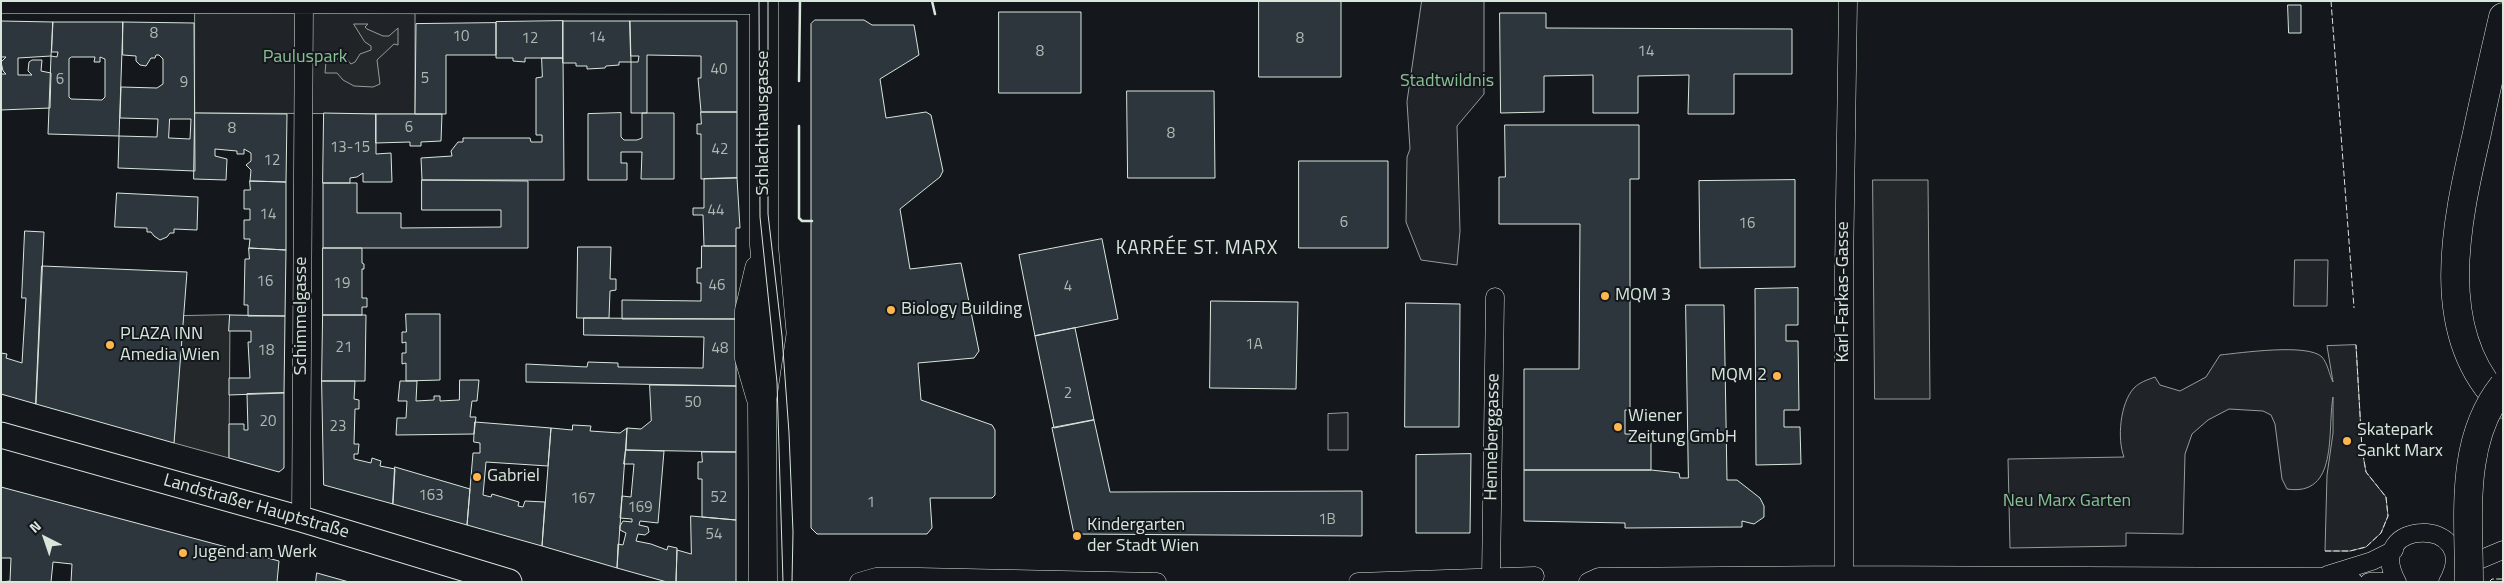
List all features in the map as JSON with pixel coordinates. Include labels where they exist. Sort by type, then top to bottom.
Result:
[{"type":"main road","name":"Schlachthausgasse","points":[[763,582],[762,401],[772,334],[764,246],[764,3]]},
{"type":"main road","points":[[2503,18],[2458,225],[2456,281],[2462,332],[2474,366],[2488,387],[2503,404]]},
{"type":"main road","points":[[2456,580],[2474,448],[2486,411],[2503,386]]},
{"type":"main road","name":"Landstraßer Hauptstraße","points":[[1,435],[301,519],[509,582]]},
{"type":"street","name":"Karl-Farkas-Gasse","points":[[1843,578],[1844,271],[1848,1]]},
{"type":"street","points":[[1,4],[304,3],[415,5],[764,3]]},
{"type":"street","name":"Schimmelgasse","points":[[301,519],[304,3]]},
{"type":"street","name":"Henneberggasse","points":[[1491,577],[1495,297]]},
{"type":"street","points":[[2322,577],[2363,564],[2394,550],[2406,536],[2424,531],[2442,538],[2449,545],[2454,556],[2456,580]]},
{"type":"street","points":[[2449,545],[2503,548]]},
{"type":"street","points":[[2456,580],[2463,567],[2503,548]]},
{"type":"street","points":[[2369,582],[2396,582],[2391,568],[2394,550]]},
{"type":"street","points":[[859,582],[876,577],[892,576],[1157,582]]},
{"type":"street","points":[[1358,582],[1535,576]]},
{"type":"street","points":[[1588,582],[1599,577],[2322,577],[2354,582]]},
{"type":"green space","name":"Pauluspark","points":[[195,1],[415,1],[415,114],[195,113]]},
{"type":"green space","name":"Stadtwildnis","points":[[1422,1],[1484,1],[1484,94],[1457,126],[1460,231],[1457,265],[1421,260],[1406,222],[1407,157],[1410,149],[1407,102]]},
{"type":"green space","points":[[2295,260],[2328,260],[2327,306],[2294,306]]},
{"type":"green space","name":"Neu Marx Garten","points":[[2356,345],[2362,449],[2366,472],[2386,497],[2388,516],[2381,533],[2366,547],[2350,551],[2325,551],[2327,475],[2333,433],[2333,397],[2330,443],[2323,472],[2315,483],[2304,489],[2287,489],[2282,479],[2275,424],[2271,415],[2263,411],[2229,409],[2208,420],[2192,434],[2185,454],[2183,534],[2126,533],[2126,546],[2010,548],[2008,459],[2124,457],[2120,431],[2123,412],[2129,395],[2134,388],[2144,381],[2155,377],[2160,385],[2180,391],[2206,377],[2220,355],[2257,351],[2303,350],[2322,357],[2333,382],[2327,346]]},
{"type":"green space","points":[[1348,413],[1348,450],[1328,450],[1328,414]]},
{"type":"shaded area","points":[[354,24],[368,24],[365,27],[367,29],[383,36],[389,36],[398,28],[398,45],[394,44],[377,60],[380,84],[373,87],[354,86],[343,80],[337,73],[325,73],[326,62],[345,57],[351,64],[355,62],[360,54],[371,50],[371,46],[365,42]]},
{"type":"shaded area","points":[[1873,180],[1928,180],[1930,399],[1875,399]]},
{"type":"shaded area","points":[[230,315],[229,458],[174,443],[183,316]]},
{"type":"building","points":[[1259,1],[1341,1],[1341,77],[1259,77]]},
{"type":"building","points":[[2288,5],[2301,5],[2301,33],[2289,33]]},
{"type":"building","points":[[999,12],[1081,12],[1081,93],[999,93]]},
{"type":"building","points":[[1500,13],[1546,13],[1546,28],[1792,29],[1792,74],[1734,74],[1734,114],[1688,114],[1689,75],[1638,76],[1638,113],[1593,113],[1593,75],[1544,76],[1544,112],[1501,113]]},
{"type":"building","name":"Biology Building","points":[[815,20],[864,20],[872,25],[914,25],[919,55],[880,79],[886,118],[926,112],[931,115],[943,171],[940,177],[900,209],[910,269],[961,263],[979,351],[974,358],[918,363],[921,400],[992,425],[995,430],[995,495],[992,498],[930,498],[932,528],[927,534],[817,534],[811,528],[811,24]]},
{"type":"building","points":[[1,21],[53,22],[51,56],[18,58],[18,75],[32,75],[28,71],[29,62],[32,60],[42,60],[41,71],[51,73],[50,108],[1,110],[1,74],[6,74],[3,71],[1,62],[6,57],[1,57]]},
{"type":"building","points":[[563,21],[563,58],[525,58],[525,62],[513,61],[513,58],[496,58],[496,22]]},
{"type":"building","points":[[563,21],[630,21],[631,62],[619,62],[619,65],[587,69],[587,66],[576,66],[576,63],[563,63]]},
{"type":"building","points":[[630,21],[737,21],[737,112],[701,112],[698,78],[701,78],[701,56],[647,55],[647,113],[631,113],[631,62],[638,62],[639,56],[631,56]]},
{"type":"building","points":[[53,22],[123,22],[119,136],[48,134],[51,56],[57,57],[58,52],[52,52]],"holes":[[[72,57],[95,57],[94,62],[100,62],[100,57],[105,59],[105,97],[102,100],[71,99],[69,97],[69,59]]]},
{"type":"building","points":[[123,22],[194,23],[195,171],[118,168],[119,136],[157,137],[158,119],[120,118],[121,87],[157,88],[163,84],[163,59],[159,55],[151,58],[146,66],[140,65],[136,61],[136,56],[123,55]],"holes":[[[170,119],[191,119],[190,139],[169,138]]]},
{"type":"building","points":[[496,23],[496,55],[446,55],[446,114],[415,114],[416,24]]},
{"type":"building","points":[[542,58],[563,58],[564,180],[422,180],[421,158],[452,156],[451,151],[458,142],[463,142],[463,138],[530,138],[531,142],[542,142],[542,135],[536,135],[536,78],[542,77]]},
{"type":"building","points":[[1127,91],[1214,91],[1215,178],[1128,178]]},
{"type":"building","points":[[701,112],[737,112],[737,178],[701,179],[701,134],[697,134],[697,124],[701,124]]},
{"type":"building","points":[[195,113],[287,114],[286,182],[250,181],[251,170],[246,165],[251,161],[251,153],[244,149],[244,154],[237,154],[237,151],[215,149],[215,156],[227,159],[226,180],[194,179]]},
{"type":"building","points":[[324,113],[376,114],[376,154],[391,153],[392,182],[363,182],[363,173],[357,177],[350,178],[350,183],[323,183]]},
{"type":"building","points":[[621,113],[621,137],[624,140],[637,140],[642,138],[642,113],[674,113],[674,179],[641,179],[642,152],[621,152],[621,163],[627,163],[627,180],[588,180],[588,114]]},
{"type":"building","points":[[376,114],[442,114],[441,141],[421,142],[421,146],[410,146],[410,142],[376,143]]},
{"type":"building","name":"MQM 3","points":[[1505,125],[1639,125],[1639,179],[1630,179],[1630,410],[1625,410],[1625,434],[1651,434],[1651,470],[1524,470],[1524,369],[1579,369],[1580,224],[1499,224],[1499,177],[1505,177]]},
{"type":"building","points":[[1299,161],[1388,161],[1388,248],[1299,248]]},
{"type":"building","points":[[737,178],[740,228],[736,228],[736,246],[704,246],[703,215],[693,215],[693,208],[704,208],[704,179]]},
{"type":"building","points":[[422,180],[528,181],[528,248],[323,248],[323,183],[357,183],[357,213],[401,213],[401,228],[501,227],[501,210],[422,210]]},
{"type":"building","points":[[1795,180],[1795,267],[1700,268],[1699,181]]},
{"type":"building","points":[[250,181],[286,182],[286,250],[249,248],[250,239],[244,239],[244,220],[250,220],[250,209],[244,209],[244,190],[250,190]]},
{"type":"building","points":[[117,193],[198,197],[197,230],[174,229],[174,233],[170,233],[167,237],[160,240],[151,232],[147,232],[147,228],[115,227]]},
{"type":"building","points":[[25,231],[44,232],[36,404],[1,394],[1,353],[7,354],[6,358],[22,363],[26,298],[22,298]]},
{"type":"building","points":[[1102,239],[1118,319],[1035,336],[1019,255]]},
{"type":"building","points":[[702,246],[736,246],[736,319],[622,319],[622,300],[701,301],[701,283],[697,283],[697,268],[701,268]]},
{"type":"building","points":[[578,247],[611,247],[610,279],[616,279],[616,290],[610,291],[609,318],[577,318]]},
{"type":"building","points":[[249,248],[286,250],[285,316],[248,316],[248,305],[244,305],[245,259],[249,259]]},
{"type":"building","points":[[323,248],[362,248],[364,269],[362,269],[362,298],[367,298],[367,307],[362,307],[362,315],[323,315]]},
{"type":"building","name":"PLAZA INN Amedia Wien","points":[[42,266],[187,272],[174,443],[36,404]]},
{"type":"building","name":"MQM 2","points":[[1798,288],[1798,325],[1786,325],[1786,341],[1798,341],[1799,410],[1784,410],[1784,427],[1800,427],[1801,464],[1756,465],[1755,289]]},
{"type":"building","points":[[1211,301],[1298,302],[1296,389],[1210,388]]},
{"type":"building","points":[[1406,303],[1460,304],[1459,427],[1405,427]]},
{"type":"building","name":"MQM 3","points":[[1686,305],[1724,305],[1727,480],[1737,480],[1760,498],[1764,506],[1764,517],[1754,524],[1742,521],[1742,527],[1625,528],[1625,523],[1524,521],[1524,470],[1651,470],[1679,473],[1680,478],[1688,478]]},
{"type":"building","points":[[406,314],[440,314],[440,380],[406,381],[406,363],[402,364],[402,353],[406,353],[406,342],[402,343],[402,332],[406,332]]},
{"type":"building","points":[[230,315],[285,316],[284,393],[229,395],[229,378],[250,378],[248,342],[251,342],[251,331],[229,331]]},
{"type":"building","points":[[323,315],[366,315],[365,381],[322,381]]},
{"type":"building","points":[[584,318],[736,319],[736,386],[526,382],[526,364],[587,367],[588,362],[618,363],[618,367],[703,368],[704,337],[584,335]]},
{"type":"building","points":[[1075,328],[1094,420],[1054,428],[1035,336]]},
{"type":"building","points":[[460,380],[479,380],[477,401],[472,401],[470,417],[476,417],[474,434],[396,435],[397,418],[406,418],[407,401],[398,401],[400,381],[417,381],[416,401],[434,400],[434,396],[440,396],[440,401],[459,400]]},
{"type":"building","points":[[322,381],[355,381],[354,399],[359,400],[359,409],[355,409],[354,444],[359,444],[358,454],[354,454],[354,459],[371,463],[372,458],[381,461],[380,466],[395,469],[393,504],[324,485]]},
{"type":"building","points":[[650,385],[736,386],[736,452],[626,450],[627,428],[641,429],[651,421]]},
{"type":"building","points":[[284,393],[284,468],[279,472],[229,458],[229,424],[244,424],[244,430],[248,430],[247,394]]},
{"type":"building","points":[[1094,420],[1110,492],[1362,491],[1362,536],[1074,534],[1052,428]]},
{"type":"building","name":"Gabriel","points":[[475,422],[551,428],[548,466],[486,462],[483,495],[491,497],[492,494],[519,502],[518,506],[523,507],[525,501],[545,502],[542,546],[467,525],[473,453],[480,453],[480,443],[474,442]]},
{"type":"building","points":[[573,425],[591,426],[590,431],[620,433],[627,428],[617,568],[542,546],[551,428],[572,430]]},
{"type":"building","points":[[626,450],[664,451],[658,523],[640,521],[639,525],[648,527],[649,532],[645,535],[638,534],[636,541],[667,550],[668,546],[677,548],[676,582],[667,582],[617,568],[618,544],[623,545],[626,533],[620,530],[620,526],[623,521],[632,522],[632,519],[620,518],[622,496],[631,497],[634,464],[624,464]]},
{"type":"building","points":[[702,452],[736,452],[736,520],[702,517],[702,479],[698,479],[698,462],[702,462]]},
{"type":"building","points":[[1471,454],[1470,533],[1416,533],[1416,455]]},
{"type":"building","points":[[395,467],[470,489],[467,525],[393,504]]},
{"type":"building","points":[[1,487],[279,561],[277,582],[71,582],[72,564],[53,562],[51,582],[1,582],[10,581],[11,558],[1,558]]},
{"type":"building","points":[[691,516],[736,520],[736,582],[676,582],[677,550],[691,554]]},
{"type":"building","points":[[317,573],[349,582],[316,582]]},
{"type":"tram line","points":[[759,1],[760,217],[777,382],[783,582]]},
{"type":"tram line","points":[[768,1],[768,214],[782,336],[789,433],[793,532],[792,582]]},
{"type":"fence","points":[[2331,1],[2354,308]]},
{"type":"fence","points":[[2325,551],[2350,551],[2366,547],[2381,533],[2388,516],[2386,497],[2366,472],[2362,449],[2356,345]]},
{"type":"fence","points":[[2489,582],[2492,579],[2503,579]]},
{"type":"wall","points":[[799,81],[800,1]]},
{"type":"wall","points":[[932,1],[935,14]]},
{"type":"wall","points":[[799,126],[799,218],[802,221],[812,221]]},
{"type":"place","name":"MQM 3","points":[[1605,296]]},
{"type":"place","name":"Biology Building","points":[[891,310]]},
{"type":"place","name":"PLAZA INN Amedia Wien","points":[[110,345]]},
{"type":"place","name":"MQM 2","points":[[1777,376]]},
{"type":"place","name":"Wiener Zeitung GmbH","points":[[1618,427]]},
{"type":"place","name":"Skatepark Sankt Marx","points":[[2347,441]]},
{"type":"place","name":"Gabriel","points":[[477,477]]},
{"type":"place","name":"Kindergarten der Stadt Wien","points":[[1077,536]]},
{"type":"place","name":"Jugend am Werk","points":[[183,553]]},
{"type":"district","name":"KARRÉE ST. MARX","points":[[1197,249]]}]
